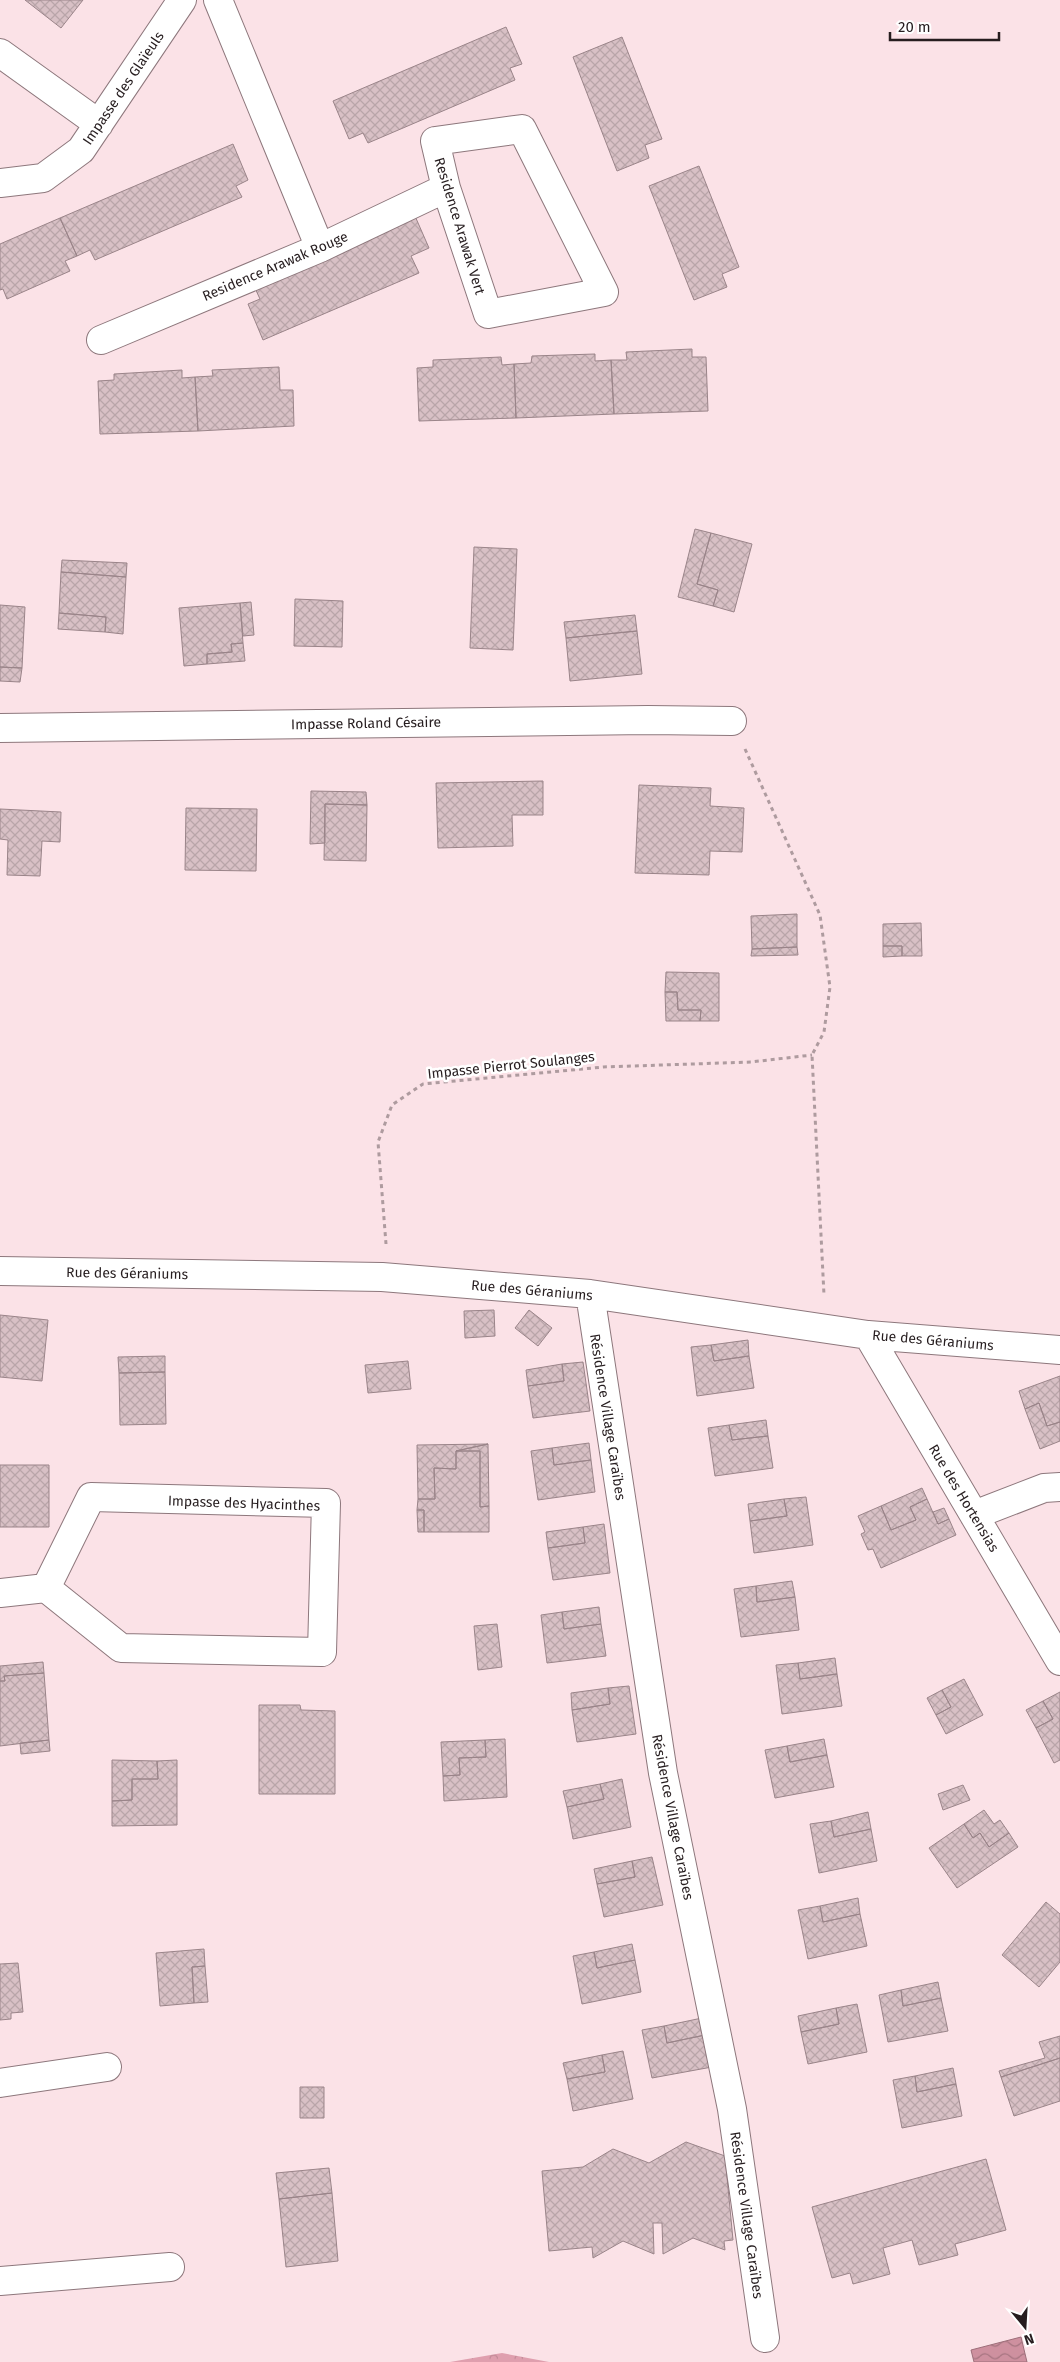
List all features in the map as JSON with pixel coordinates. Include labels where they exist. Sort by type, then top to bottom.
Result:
[{"type":"street","name":"Impasse des Glaïeuls","points":[[0,183],[43,178],[82,150],[182,0]]},
{"type":"street","points":[[218,0],[320,248]]},
{"type":"street","points":[[0,53],[99,124]]},
{"type":"street","name":"Residence Arawak Vert","points":[[522,129],[604,292],[488,314],[446,188],[435,141],[522,129]]},
{"type":"street","name":"Residence Arawak Rouge","points":[[101,340],[320,248],[446,188]]},
{"type":"street","name":"Impasse Roland Césaire","points":[[0,728],[648,720],[732,721]]},
{"type":"street","name":"Rue des Géraniums","points":[[0,1271],[382,1277],[590,1294],[868,1335],[1060,1350]]},
{"type":"street","name":"Résidence Village Caraïbes","points":[[590,1294],[663,1773],[732,2109],[765,2338]]},
{"type":"street","name":"Rue des Hortensias","points":[[868,1335],[1060,1660]]},
{"type":"street","points":[[974,1515],[1044,1488],[1060,1487]]},
{"type":"street","name":"Impasse des Hyacinthes","points":[[91,1497],[326,1503],[322,1652],[121,1648],[46,1588],[91,1497]]},
{"type":"street","points":[[0,1592],[46,1588]]},
{"type":"street","points":[[0,2084],[107,2067]]},
{"type":"street","points":[[0,2282],[170,2267]]},
{"type":"path","points":[[732,721],[820,915],[830,987],[824,1032],[812,1055],[825,1328]]},
{"type":"path","name":"Impasse Pierrot Soulanges","points":[[382,1277],[386,1248],[378,1142],[392,1105],[423,1084],[603,1067],[751,1062],[812,1055]]},
{"type":"green space","points":[[502,2353],[549,2362],[450,2362]]},
{"type":"water","points":[[1021,2337],[1027,2362],[974,2362],[971,2350]]},
{"type":"building","points":[[25,0],[83,0],[61,28]]},
{"type":"building","points":[[506,27],[522,64],[510,68],[515,80],[368,143],[363,133],[349,139],[333,101]]},
{"type":"building","points":[[622,37],[662,139],[645,145],[649,158],[617,171],[573,57]]},
{"type":"building","points":[[233,144],[248,180],[236,186],[242,197],[95,260],[90,250],[77,256],[60,218]]},
{"type":"building","points":[[699,166],[739,267],[722,274],[727,287],[694,300],[649,186]]},
{"type":"building","points":[[415,216],[429,248],[411,256],[419,273],[263,340],[248,304],[260,299],[254,286]]},
{"type":"building","points":[[60,218],[77,256],[65,261],[70,271],[7,299],[3,289],[0,290],[0,244]]},
{"type":"building","points":[[692,349],[692,357],[706,357],[708,411],[614,414],[611,360],[627,360],[626,352]]},
{"type":"building","points":[[595,354],[595,361],[611,360],[614,414],[516,418],[514,364],[531,363],[532,356]]},
{"type":"building","points":[[501,357],[502,365],[514,364],[516,418],[419,421],[417,368],[433,367],[433,360]]},
{"type":"building","points":[[279,367],[280,390],[293,390],[294,426],[198,431],[195,377],[213,376],[212,370]]},
{"type":"building","points":[[182,370],[182,378],[195,377],[198,431],[100,434],[98,381],[114,380],[114,374]]},
{"type":"building","points":[[695,529],[711,533],[697,584],[718,590],[713,606],[678,597]]},
{"type":"building","points":[[711,533],[752,544],[734,612],[713,606],[718,590],[697,584]]},
{"type":"building","points":[[474,547],[517,549],[513,650],[470,648]]},
{"type":"building","points":[[62,560],[127,563],[126,577],[61,572]]},
{"type":"building","points":[[61,572],[126,577],[123,634],[105,632],[106,617],[59,613]]},
{"type":"building","points":[[295,599],[343,601],[342,647],[294,646]]},
{"type":"building","points":[[251,602],[254,635],[243,636],[240,603]]},
{"type":"building","points":[[240,603],[243,643],[231,644],[232,652],[207,654],[207,664],[184,666],[179,608]]},
{"type":"building","points":[[0,605],[25,607],[22,668],[0,667]]},
{"type":"building","points":[[59,613],[106,617],[105,632],[58,629]]},
{"type":"building","points":[[635,615],[637,631],[566,638],[564,622]]},
{"type":"building","points":[[637,631],[642,674],[570,681],[566,638]]},
{"type":"building","points":[[243,643],[245,661],[207,664],[207,654],[232,652],[231,644]]},
{"type":"building","points":[[0,667],[22,668],[20,682],[0,681]]},
{"type":"building","points":[[543,781],[543,815],[512,815],[513,846],[438,848],[436,783]]},
{"type":"building","points":[[639,785],[711,788],[710,806],[744,808],[742,852],[710,851],[709,875],[635,873]]},
{"type":"building","points":[[311,791],[366,792],[367,805],[325,804],[325,843],[310,844]]},
{"type":"building","points":[[325,804],[367,805],[366,861],[324,860]]},
{"type":"building","points":[[186,808],[257,809],[256,871],[185,870]]},
{"type":"building","points":[[0,809],[61,812],[60,842],[42,841],[40,876],[7,875],[8,840],[0,839]]},
{"type":"building","points":[[797,914],[797,947],[752,949],[751,916]]},
{"type":"building","points":[[921,923],[922,956],[902,956],[902,946],[883,946],[883,924]]},
{"type":"building","points":[[883,946],[902,946],[902,956],[883,957]]},
{"type":"building","points":[[797,947],[798,955],[751,956],[752,949]]},
{"type":"building","points":[[666,972],[719,973],[719,1021],[700,1021],[701,1010],[678,1010],[677,992],[665,992]]},
{"type":"building","points":[[665,992],[677,992],[678,1010],[701,1010],[700,1021],[666,1021]]},
{"type":"building","points":[[494,1310],[495,1336],[465,1338],[464,1311]]},
{"type":"building","points":[[529,1310],[552,1328],[538,1346],[515,1328]]},
{"type":"building","points":[[0,1315],[48,1320],[42,1381],[0,1377]]},
{"type":"building","points":[[748,1340],[749,1356],[714,1361],[711,1345]]},
{"type":"building","points":[[711,1345],[714,1361],[749,1356],[754,1388],[697,1396],[691,1347]]},
{"type":"building","points":[[165,1356],[165,1372],[119,1373],[118,1357]]},
{"type":"building","points":[[408,1361],[411,1389],[368,1393],[365,1365]]},
{"type":"building","points":[[583,1362],[590,1411],[533,1418],[528,1386],[564,1381],[562,1364]]},
{"type":"building","points":[[562,1364],[564,1381],[528,1386],[526,1370]]},
{"type":"building","points":[[165,1372],[166,1424],[120,1425],[119,1373]]},
{"type":"building","points":[[1060,1376],[1060,1422],[1047,1426],[1039,1403],[1025,1409],[1019,1391]]},
{"type":"building","points":[[1039,1403],[1047,1426],[1060,1422],[1060,1441],[1040,1449],[1025,1409]]},
{"type":"building","points":[[766,1420],[768,1436],[732,1440],[729,1425]]},
{"type":"building","points":[[729,1425],[732,1440],[768,1436],[773,1468],[715,1476],[708,1428]]},
{"type":"building","points":[[589,1443],[591,1460],[554,1465],[552,1448]]},
{"type":"building","points":[[488,1444],[489,1506],[480,1507],[480,1451],[456,1451]]},
{"type":"building","points":[[488,1444],[456,1451],[456,1469],[434,1468],[435,1499],[418,1499],[417,1445]]},
{"type":"building","points":[[552,1448],[554,1465],[591,1460],[595,1492],[538,1500],[531,1451]]},
{"type":"building","points":[[456,1451],[480,1451],[480,1507],[489,1506],[489,1532],[424,1532],[424,1510],[417,1510],[418,1499],[435,1499],[434,1468],[456,1469]]},
{"type":"building","points":[[0,1465],[49,1465],[49,1527],[0,1527]]},
{"type":"building","points":[[922,1488],[927,1499],[910,1507],[916,1520],[891,1530],[881,1506]]},
{"type":"building","points":[[806,1497],[813,1545],[754,1553],[750,1521],[787,1516],[784,1499]]},
{"type":"building","points":[[784,1499],[787,1516],[750,1521],[748,1504]]},
{"type":"building","points":[[927,1499],[938,1524],[949,1519],[956,1535],[881,1568],[873,1549],[868,1550],[861,1534],[865,1532],[858,1516],[881,1506],[891,1530],[916,1520],[910,1507]]},
{"type":"building","points":[[944,1508],[949,1519],[938,1524],[933,1512]]},
{"type":"building","points":[[417,1510],[424,1510],[424,1532],[418,1532]]},
{"type":"building","points":[[604,1524],[610,1573],[553,1580],[548,1548],[585,1543],[583,1527]]},
{"type":"building","points":[[583,1527],[585,1543],[548,1548],[546,1532]]},
{"type":"building","points":[[792,1581],[795,1597],[757,1602],[756,1586]]},
{"type":"building","points":[[756,1586],[757,1602],[795,1597],[799,1630],[741,1637],[734,1589]]},
{"type":"building","points":[[599,1607],[601,1624],[564,1629],[562,1612]]},
{"type":"building","points":[[562,1612],[564,1629],[601,1624],[606,1656],[547,1663],[541,1615]]},
{"type":"building","points":[[497,1624],[502,1667],[478,1670],[474,1626]]},
{"type":"building","points":[[835,1658],[837,1674],[800,1679],[798,1663]]},
{"type":"building","points":[[43,1662],[44,1673],[4,1676],[5,1681],[0,1681],[0,1666]]},
{"type":"building","points":[[798,1663],[800,1679],[837,1674],[842,1706],[782,1714],[776,1665]]},
{"type":"building","points":[[44,1673],[49,1740],[0,1746],[0,1681],[5,1681],[4,1676]]},
{"type":"building","points":[[964,1679],[983,1715],[946,1734],[936,1715],[951,1707],[942,1690]]},
{"type":"building","points":[[629,1686],[636,1734],[577,1742],[572,1710],[610,1704],[608,1688]]},
{"type":"building","points":[[608,1688],[610,1704],[572,1710],[571,1693]]},
{"type":"building","points":[[942,1690],[951,1707],[936,1715],[927,1698]]},
{"type":"building","points":[[1060,1692],[1060,1760],[1054,1763],[1036,1728],[1053,1719],[1043,1701]]},
{"type":"building","points":[[1043,1701],[1053,1719],[1036,1728],[1026,1710]]},
{"type":"building","points":[[259,1705],[300,1705],[301,1710],[335,1711],[335,1794],[259,1794]]},
{"type":"building","points":[[505,1739],[507,1797],[444,1801],[443,1776],[460,1775],[459,1758],[486,1757],[485,1740]]},
{"type":"building","points":[[824,1739],[827,1755],[790,1762],[787,1746]]},
{"type":"building","points":[[49,1740],[50,1751],[21,1754],[20,1743]]},
{"type":"building","points":[[485,1740],[486,1757],[459,1758],[460,1775],[443,1776],[441,1742]]},
{"type":"building","points":[[787,1746],[790,1762],[827,1755],[834,1787],[775,1798],[765,1750]]},
{"type":"building","points":[[112,1760],[157,1761],[158,1779],[132,1779],[132,1800],[112,1801]]},
{"type":"building","points":[[177,1760],[177,1825],[112,1826],[112,1801],[132,1800],[132,1779],[158,1779],[157,1761]]},
{"type":"building","points":[[622,1779],[631,1827],[573,1839],[567,1807],[604,1799],[600,1784]]},
{"type":"building","points":[[600,1784],[604,1799],[567,1807],[563,1791]]},
{"type":"building","points":[[963,1785],[970,1800],[943,1810],[938,1794]]},
{"type":"building","points":[[984,1810],[994,1824],[1000,1820],[1009,1833],[989,1847],[980,1833],[973,1838],[964,1824]]},
{"type":"building","points":[[868,1812],[871,1829],[834,1837],[831,1821]]},
{"type":"building","points":[[831,1821],[834,1837],[871,1829],[877,1861],[819,1873],[810,1824]]},
{"type":"building","points":[[964,1824],[973,1838],[980,1833],[989,1847],[1009,1833],[1018,1847],[957,1888],[929,1848]]},
{"type":"building","points":[[652,1857],[663,1905],[604,1917],[597,1884],[635,1877],[632,1861]]},
{"type":"building","points":[[632,1861],[635,1877],[597,1884],[594,1869]]},
{"type":"building","points":[[858,1898],[860,1914],[823,1922],[820,1906]]},
{"type":"building","points":[[1046,1902],[1060,1914],[1060,1962],[1039,1987],[1002,1955]]},
{"type":"building","points":[[820,1906],[823,1922],[860,1914],[867,1946],[808,1959],[798,1910]]},
{"type":"building","points":[[632,1944],[635,1960],[597,1968],[594,1952]]},
{"type":"building","points":[[204,1949],[205,1966],[192,1967],[194,2003],[160,2006],[156,1953]]},
{"type":"building","points":[[594,1952],[597,1968],[635,1960],[641,1992],[582,2004],[573,1956]]},
{"type":"building","points":[[18,1963],[23,2012],[11,2013],[11,2019],[0,2020],[0,1964]]},
{"type":"building","points":[[205,1966],[208,2002],[194,2003],[192,1967]]},
{"type":"building","points":[[938,1982],[941,1998],[903,2006],[901,1990]]},
{"type":"building","points":[[901,1990],[903,2006],[941,1998],[948,2031],[888,2042],[879,1995]]},
{"type":"building","points":[[857,2004],[867,2052],[808,2064],[801,2032],[839,2024],[836,2008]]},
{"type":"building","points":[[836,2008],[839,2024],[801,2032],[798,2016]]},
{"type":"building","points":[[702,2018],[705,2035],[667,2043],[664,2026]]},
{"type":"building","points":[[664,2026],[667,2043],[705,2035],[712,2067],[652,2078],[642,2030]]},
{"type":"building","points":[[1060,2036],[1060,2058],[1001,2077],[999,2071],[1045,2058],[1039,2042]]},
{"type":"building","points":[[623,2051],[633,2099],[573,2111],[567,2079],[605,2072],[602,2055]]},
{"type":"building","points":[[602,2055],[605,2072],[567,2079],[563,2063]]},
{"type":"building","points":[[1060,2058],[1060,2101],[1014,2116],[1001,2077]]},
{"type":"building","points":[[953,2068],[956,2084],[917,2092],[915,2076]]},
{"type":"building","points":[[915,2076],[917,2092],[956,2084],[962,2116],[902,2128],[893,2080]]},
{"type":"building","points":[[300,2087],[324,2087],[324,2118],[300,2118]]},
{"type":"building","points":[[686,2142],[725,2156],[733,2240],[724,2241],[725,2250],[693,2238],[663,2254],[662,2223],[653,2223],[654,2254],[623,2241],[593,2258],[592,2247],[549,2251],[542,2171],[583,2167],[613,2149],[649,2163]]},
{"type":"building","points":[[986,2159],[1006,2230],[955,2244],[958,2255],[919,2265],[912,2240],[883,2248],[890,2274],[853,2284],[850,2273],[832,2278],[812,2207]]},
{"type":"building","points":[[329,2168],[332,2193],[279,2199],[276,2173]]},
{"type":"building","points":[[332,2193],[338,2261],[286,2267],[279,2199]]}]
